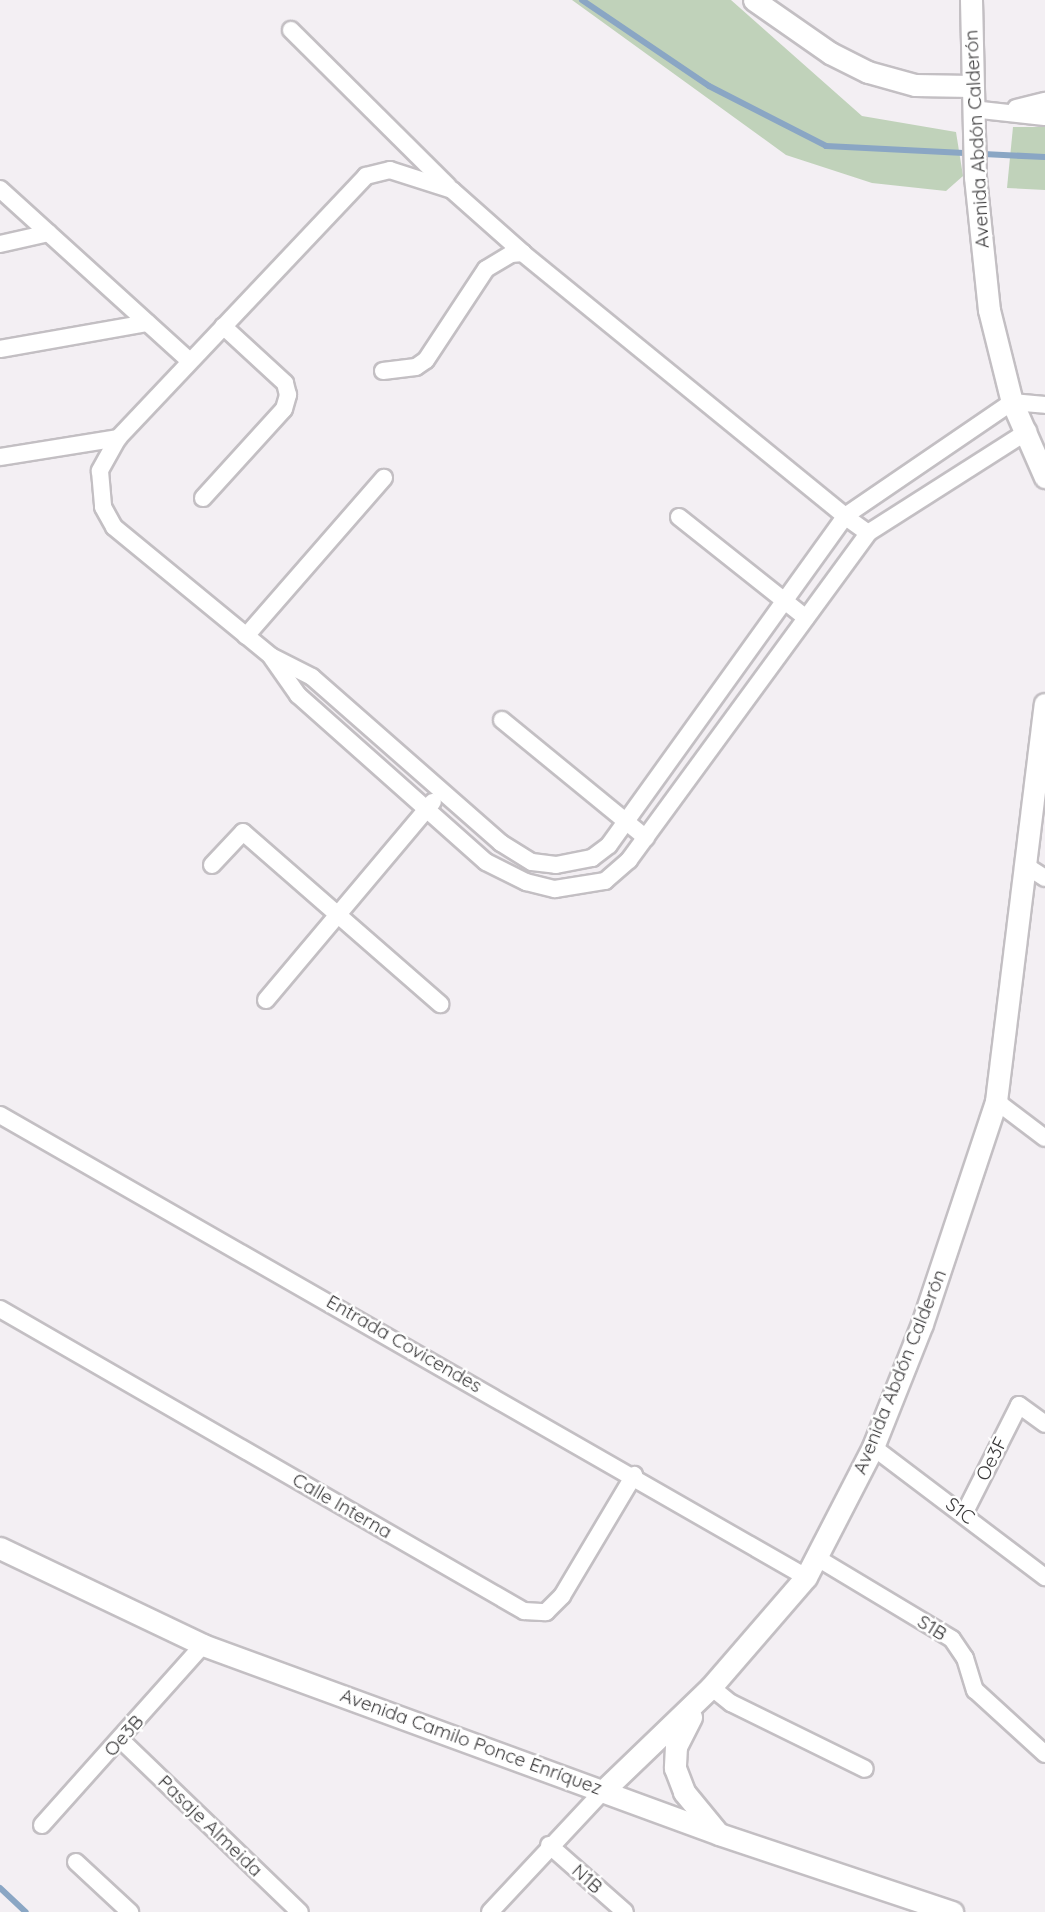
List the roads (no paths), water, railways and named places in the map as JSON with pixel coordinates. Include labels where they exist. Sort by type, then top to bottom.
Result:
[{"type":"street","points":[[754,0],[830,53],[868,72],[915,85],[971,86]]},
{"type":"street","name":"Avenida Abdón Calderón","points":[[971,0],[975,177],[989,310],[1012,402],[1028,431],[1045,477]]},
{"type":"street","points":[[290,30],[452,190],[523,253],[868,533]]},
{"type":"street","points":[[972,119],[1045,101]]},
{"type":"street","points":[[1010,110],[1045,117]]},
{"type":"street","points":[[452,190],[407,172],[366,176],[118,438],[100,471],[103,507],[114,527],[246,636],[271,656],[312,677],[501,843],[533,862],[556,865],[592,858],[609,845],[845,516],[1012,402],[1045,405]]},
{"type":"street","points":[[0,188],[190,361]]},
{"type":"street","points":[[0,244],[49,233]]},
{"type":"street","points":[[383,371],[416,368],[426,360],[486,270],[510,254],[523,253]]},
{"type":"street","points":[[0,349],[148,323]]},
{"type":"street","points":[[203,498],[284,409],[288,395],[285,383],[223,326]]},
{"type":"street","points":[[271,656],[298,695],[486,862],[526,882],[555,889],[605,881],[646,838],[868,533],[1028,431]]},
{"type":"street","points":[[0,457],[118,438]]},
{"type":"street","points":[[246,636],[384,478]]},
{"type":"street","points":[[679,517],[806,618]]},
{"type":"street","name":"Avenida Abdón Calderón","points":[[490,1912],[549,1845],[711,1686],[806,1577],[819,1559],[873,1447],[922,1324],[996,1101],[1036,872],[1045,704]]},
{"type":"street","points":[[700,719],[723,733]]},
{"type":"street","points":[[502,720],[624,824],[646,838]]},
{"type":"street","points":[[379,767],[395,751]]},
{"type":"street","points":[[266,1000],[425,809],[443,793]]},
{"type":"street","points":[[212,865],[243,832],[440,1004]]},
{"type":"street","points":[[996,1101],[1045,1138]]},
{"type":"street","name":"Entrada Covicendes","points":[[0,1115],[634,1475],[806,1577]]},
{"type":"street","name":"Calle Interna","points":[[0,1308],[524,1611],[546,1612],[562,1595],[634,1475]]},
{"type":"street","name":"Oe3F","points":[[964,1514],[1019,1405],[1045,1424]]},
{"type":"street","name":"S1C","points":[[873,1447],[1045,1577]]},
{"type":"street","name":"Avenida Camilo Ponce Enríquez","points":[[0,1548],[203,1645],[605,1789],[719,1834],[952,1912]]},
{"type":"street","name":"S1B","points":[[819,1559],[952,1639],[965,1658],[975,1690],[1045,1754]]},
{"type":"street","name":"Oe3B","points":[[42,1825],[121,1740],[203,1645]]},
{"type":"street","points":[[719,1834],[684,1792],[676,1768],[681,1734],[711,1686],[731,1703],[865,1769]]},
{"type":"street","name":"Pasaje Almeida","points":[[121,1740],[300,1912]]},
{"type":"street","name":"N1B","points":[[549,1845],[625,1912]]},
{"type":"street","points":[[76,1863],[130,1912]]},
{"type":"waterway","points":[[582,0],[709,86],[826,146],[1045,157]]},
{"type":"waterway","points":[[0,1888],[26,1912]]}]
